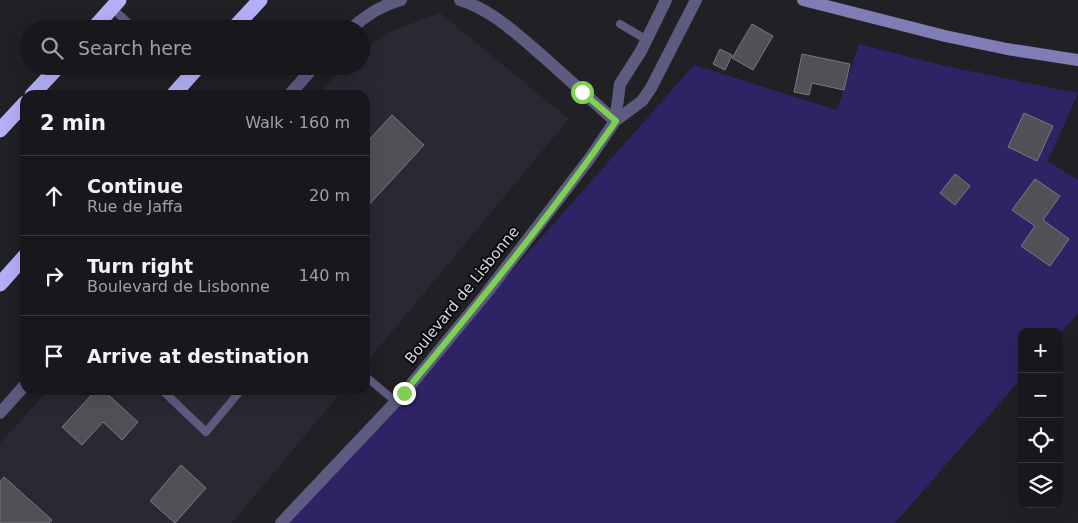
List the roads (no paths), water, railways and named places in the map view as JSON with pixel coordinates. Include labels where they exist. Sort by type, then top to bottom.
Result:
[{"type":"highway","points":[[241,20],[260,0]]},
{"type":"highway","points":[[101,20],[115,4]]},
{"type":"highway","points":[[37,90],[51,75]]},
{"type":"highway","points":[[178,90],[191,75]]},
{"type":"highway","points":[[0,130],[20,108]]},
{"type":"highway","points":[[0,284],[20,262]]},
{"type":"street","points":[[363,20],[376,10],[401,0]]},
{"type":"street","points":[[460,0],[486,11],[506,26],[616,121]]},
{"type":"street","name":"Boulevard de Lisbonne","points":[[616,121],[620,84],[647,40],[666,0]]},
{"type":"street","name":"Boulevard de Lisbonne","points":[[281,523],[404,393],[486,295],[616,121],[648,94],[696,0]]},
{"type":"street","points":[[803,0],[968,41],[1078,60]]},
{"type":"street","points":[[834,0],[867,16]]},
{"type":"street","points":[[293,90],[307,75]]},
{"type":"street","points":[[0,413],[20,391]]},
{"type":"lane","points":[[115,4],[127,20]]},
{"type":"lane","points":[[620,24],[647,40]]},
{"type":"lane","points":[[370,380],[395,401]]},
{"type":"lane","points":[[167,395],[206,432],[237,395]]}]
